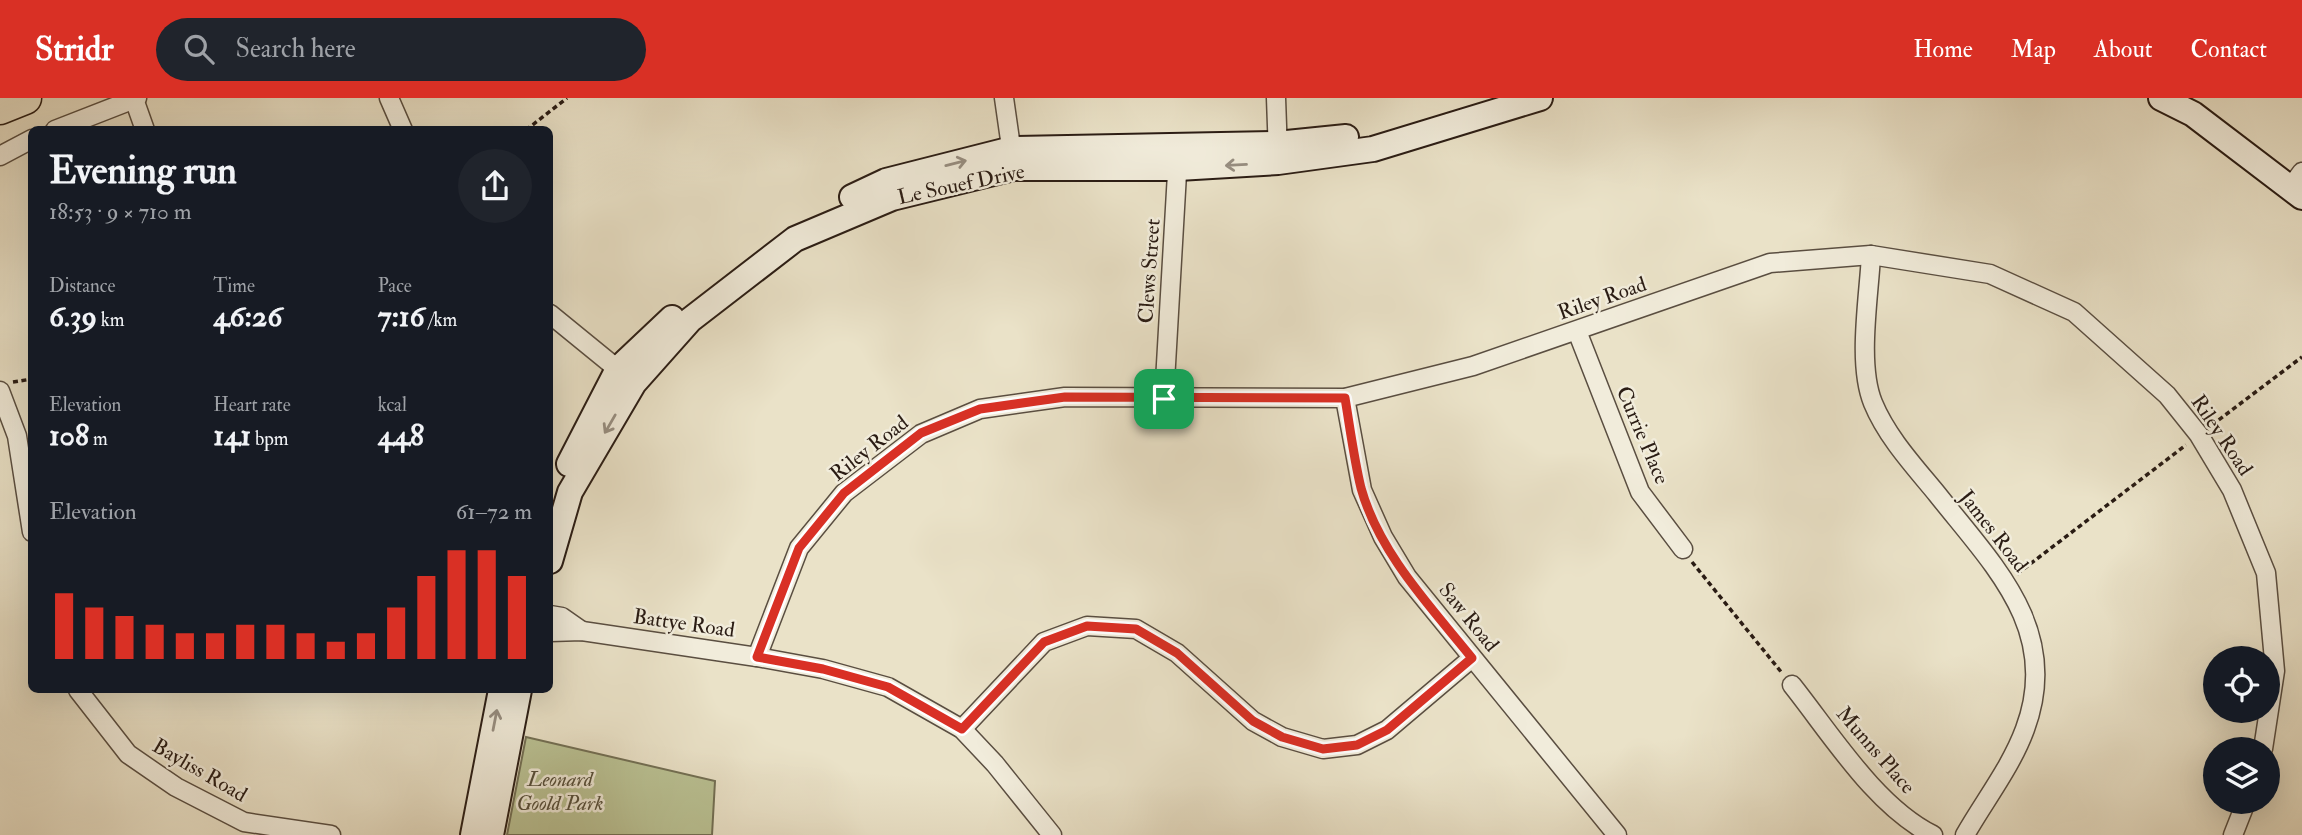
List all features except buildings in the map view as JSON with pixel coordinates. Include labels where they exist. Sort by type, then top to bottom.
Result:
[{"type":"highway","points":[[0,108],[25,98]]},
{"type":"street","points":[[389,98],[401,126]]},
{"type":"street","points":[[1004,98],[1013,158]]},
{"type":"street","points":[[1276,98],[1278,153]]},
{"type":"street","name":"Le Souef Drive","points":[[1278,153],[1370,134],[1501,98]]},
{"type":"street","name":"Le Souef Drive","points":[[553,500],[558,483],[626,376],[690,320],[795,239],[892,198],[1013,158],[1178,157],[1373,149],[1540,98]]},
{"type":"street","points":[[2161,98],[2193,114],[2300,186]]},
{"type":"street","points":[[2195,98],[2300,186]]},
{"type":"street","points":[[65,126],[135,99],[144,126]]},
{"type":"street","points":[[0,156],[28,141]]},
{"type":"street","name":"Clews Street","points":[[1164,399],[1178,157]]},
{"type":"street","name":"Riley Road","points":[[757,657],[799,548],[844,493],[921,433],[980,409],[1065,397],[1345,398],[1473,366],[1770,263],[1871,255],[1990,274],[2074,312],[2167,395],[2199,435],[2232,490],[2266,573],[2275,671],[2265,737]]},
{"type":"street","name":"James Road","points":[[1871,255],[1866,370],[1872,402],[1892,438],[2007,582],[2024,611],[2035,652],[2034,695],[2026,728],[2014,755],[1965,835]]},
{"type":"street","points":[[553,316],[626,376]]},
{"type":"street","name":"Currie Place","points":[[1577,331],[1640,492],[1682,549]]},
{"type":"street","name":"Le Souef Drive","points":[[553,551],[570,492],[626,376]]},
{"type":"street","points":[[0,391],[17,436],[28,506]]},
{"type":"street","name":"Saw Road","points":[[1345,398],[1362,490],[1382,537],[1407,577],[1617,835]]},
{"type":"street","name":"Battye Road","points":[[553,616],[562,617],[582,631]]},
{"type":"street","points":[[962,729],[1044,642],[1087,626],[1136,629],[1177,653],[1253,721],[1282,737],[1323,749],[1357,745],[1387,730],[1472,658]]},
{"type":"street","name":"Battye Road","points":[[553,632],[582,631],[757,657],[823,669],[888,687],[962,729],[995,764],[1052,835]]},
{"type":"street","name":"Munns Place","points":[[1792,685],[1875,788],[1900,813],[1933,835]]},
{"type":"street","name":"Bayliss Road","points":[[80,693],[128,754],[242,828],[331,835]]},
{"type":"street","points":[[473,835],[500,693]]},
{"type":"street","points":[[491,835],[518,693]]},
{"type":"street","points":[[2233,835],[2241,814]]},
{"type":"path","points":[[531,126],[567,98]]},
{"type":"path","points":[[2208,428],[2302,357]]},
{"type":"path","points":[[2007,582],[2190,441]]},
{"type":"path","points":[[1682,549],[1792,685]]},
{"type":"green space","name":"Leonard Goold Park","points":[[526,737],[715,781],[712,835],[507,835]]},
{"type":"route","points":[[1065,397],[1164,399],[1345,398],[1362,490],[1382,537],[1407,577],[1472,658],[1387,730],[1357,745],[1323,749],[1282,737],[1253,721],[1177,653],[1136,629],[1087,626],[1044,642],[962,729],[888,687],[823,669],[757,657],[799,548],[844,493],[921,433],[980,409],[1065,397]]}]
